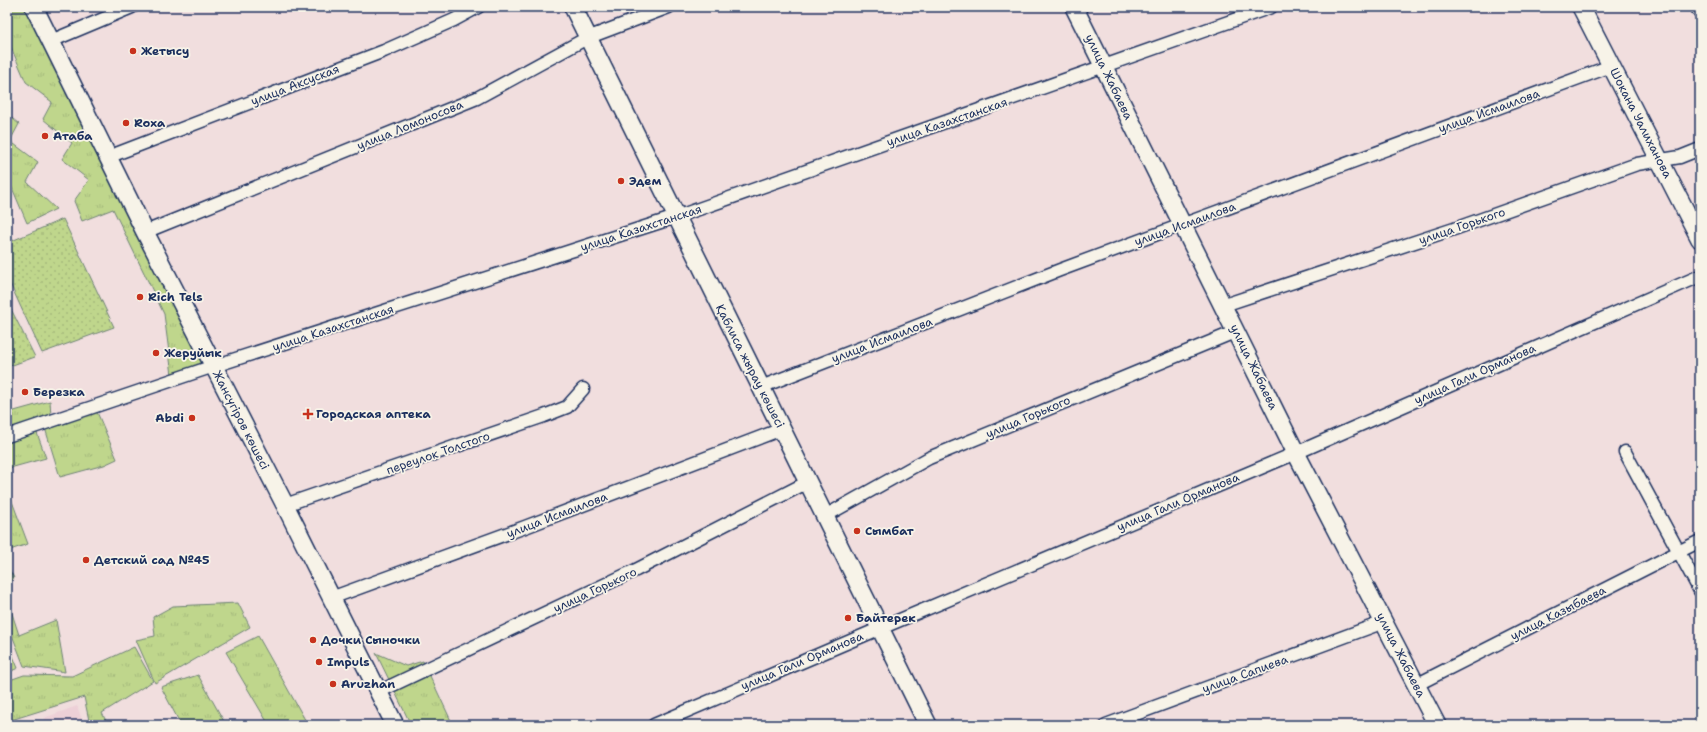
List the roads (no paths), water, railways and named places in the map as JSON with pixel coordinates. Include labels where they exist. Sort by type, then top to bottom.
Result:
[{"type":"street","name":"Жансүгіров көшесі","points":[[34,7],[394,725]]},
{"type":"street","points":[[51,41],[132,7]]},
{"type":"street","name":"улица Аксуская","points":[[108,157],[384,51],[454,20],[478,7]]},
{"type":"street","name":"Қаблиса жырау көшесі","points":[[572,7],[928,725]]},
{"type":"street","name":"улица Ломоносова","points":[[146,232],[477,98],[587,38],[670,7]]},
{"type":"street","name":"улица Жабаева","points":[[1074,7],[1296,453],[1437,725]]},
{"type":"street","name":"улица Казахстанская","points":[[7,436],[214,366],[676,217],[1271,7]]},
{"type":"street","name":"Шокана Уалиханова","points":[[1581,7],[1700,239]]},
{"type":"street","name":"улица Исмаилова","points":[[761,388],[1053,273],[1611,66]]},
{"type":"street","name":"улица Горького","points":[[1224,306],[1454,229],[1637,164],[1680,157],[1700,149]]},
{"type":"street","name":"улица Гали Орманова","points":[[654,725],[1296,453],[1700,276]]},
{"type":"street","name":"улица Горького","points":[[825,516],[930,458],[1237,332]]},
{"type":"street","name":"переулок Толстого","points":[[285,505],[544,416],[567,407],[583,389]]},
{"type":"street","name":"улица Исмаилова","points":[[331,598],[525,527],[782,429]]},
{"type":"street","points":[[1625,452],[1700,591]]},
{"type":"street","name":"улица Горького","points":[[378,692],[636,570],[808,482]]},
{"type":"street","name":"улица Казыбаева","points":[[1416,685],[1700,541]]},
{"type":"street","name":"улица Сапиева","points":[[1106,725],[1384,622]]},
{"type":"place","name":"Жетысу","points":[[133,51]]},
{"type":"place","name":"Roxa","points":[[126,123]]},
{"type":"place","name":"Атаба","points":[[45,136]]},
{"type":"place","name":"Эдем","points":[[621,181]]},
{"type":"place","name":"Rich Tels","points":[[140,297]]},
{"type":"place","name":"Жеруйык","points":[[156,353]]},
{"type":"place","name":"Березка","points":[[25,392]]},
{"type":"place","name":"Городская аптека","points":[[308,414]]},
{"type":"place","name":"Abdi","points":[[192,418]]},
{"type":"place","name":"Сымбат","points":[[857,531]]},
{"type":"place","name":"Детский сад №45","points":[[86,560]]},
{"type":"place","name":"Байтерек","points":[[848,618]]},
{"type":"place","name":"Дочки Сыночки","points":[[313,640]]},
{"type":"place","name":"Impuls","points":[[319,662]]},
{"type":"place","name":"Aruzhan","points":[[333,684]]}]
